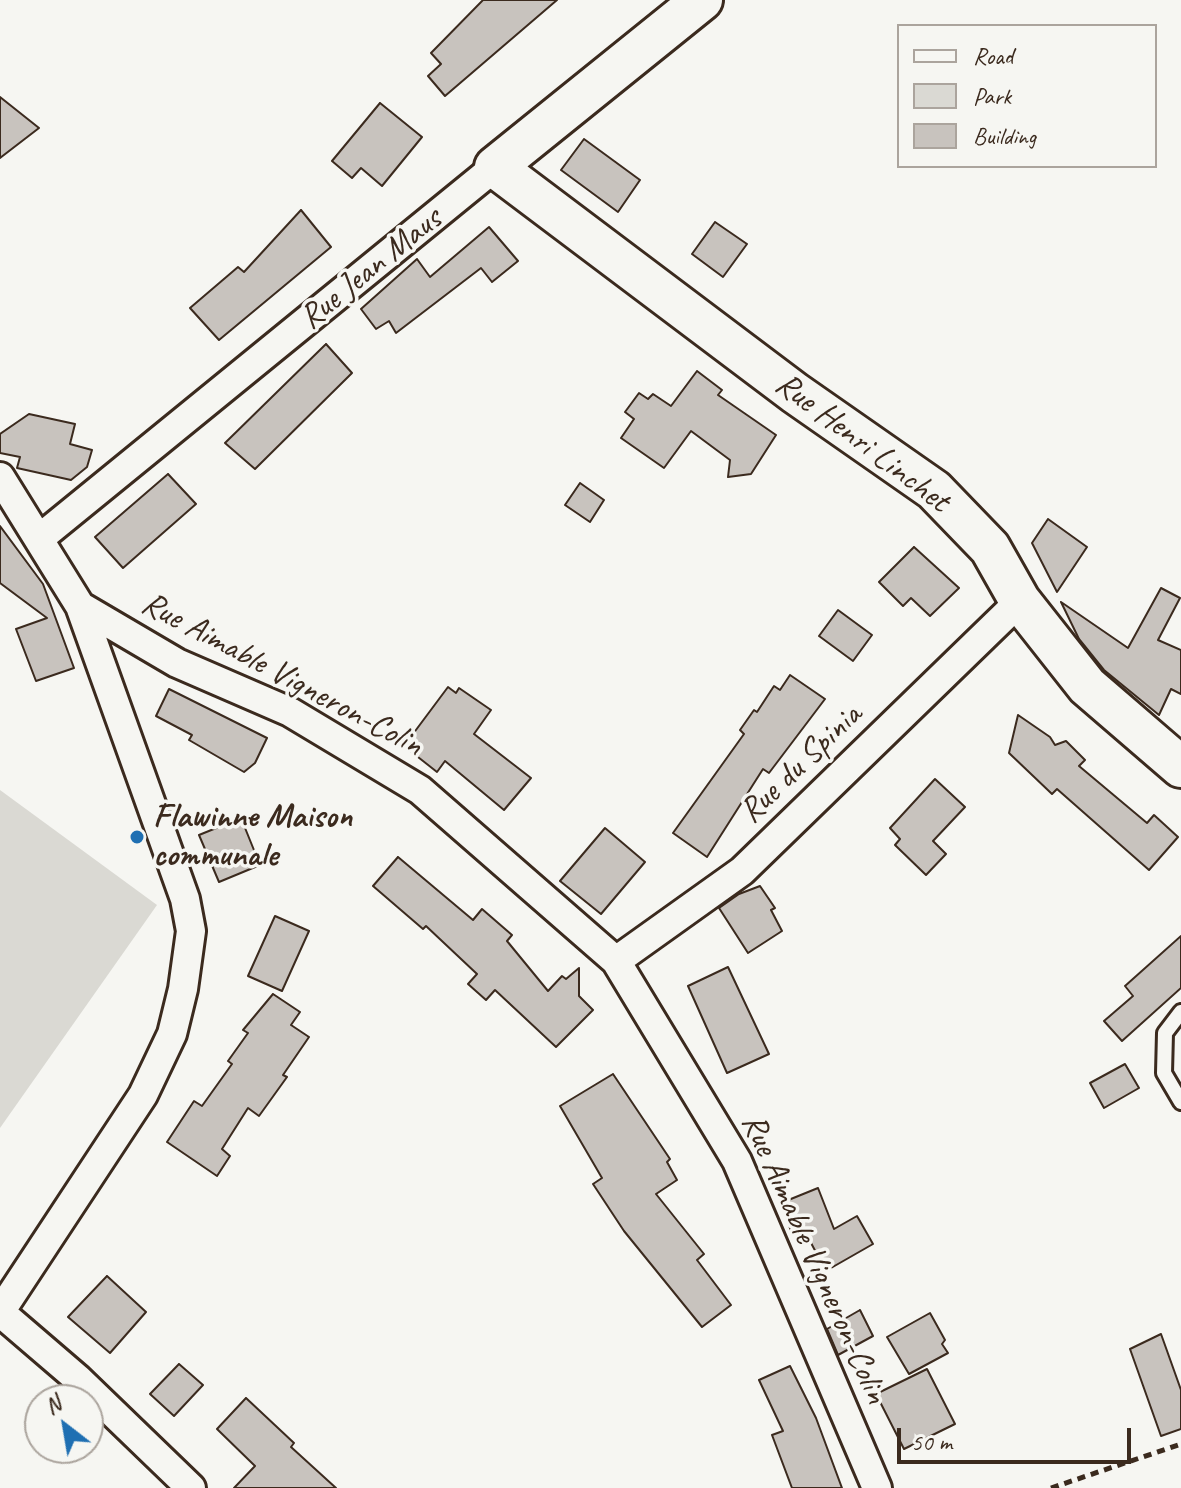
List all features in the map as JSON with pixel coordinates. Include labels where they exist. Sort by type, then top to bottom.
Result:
[{"type":"street","name":"Rue Jean Maus","points":[[40,538],[702,0]]},
{"type":"street","name":"Rue Henri Linchet","points":[[495,167],[795,393],[934,490],[990,548],[1020,601],[1087,686],[1181,767]]},
{"type":"street","points":[[0,477],[80,606],[185,899],[191,931],[183,989],[172,1034],[143,1095],[0,1312],[78,1379],[191,1488]]},
{"type":"street","name":"Rue du Spinia","points":[[616,961],[742,871],[1020,601]]},
{"type":"street","name":"Rue Aimable Vigneron-Colin","points":[[80,606],[177,663],[290,712],[420,790],[616,961],[737,1161],[877,1488]]},
{"type":"lane","points":[[1181,1012],[1165,1033],[1164,1073],[1181,1102]]},
{"type":"path","points":[[1051,1488],[1181,1444]]},
{"type":"green space","points":[[0,790],[157,905],[0,1128]]},
{"type":"building","points":[[483,0],[557,0],[445,96],[428,76],[441,64],[431,53]]},
{"type":"building","points":[[0,97],[39,128],[0,158]]},
{"type":"building","points":[[380,103],[422,137],[382,186],[361,168],[352,178],[332,161]]},
{"type":"building","points":[[584,139],[640,180],[618,212],[561,170]]},
{"type":"building","points":[[301,210],[331,247],[219,340],[190,308],[238,267],[244,272]]},
{"type":"building","points":[[715,222],[747,244],[723,277],[692,254]]},
{"type":"building","points":[[489,227],[518,261],[492,282],[481,268],[396,333],[389,321],[376,329],[361,309],[417,259],[430,277]]},
{"type":"building","points":[[326,344],[352,373],[255,469],[225,443]]},
{"type":"building","points":[[697,371],[722,390],[718,395],[776,435],[751,474],[728,477],[730,460],[691,431],[664,468],[621,438],[634,419],[625,412],[639,393],[648,399],[653,394],[671,406]]},
{"type":"building","points":[[29,414],[75,424],[70,444],[92,450],[87,467],[71,480],[17,468],[20,457],[0,453],[0,434]]},
{"type":"building","points":[[168,474],[196,504],[123,568],[95,537]]},
{"type":"building","points":[[580,483],[604,500],[590,522],[565,505]]},
{"type":"building","points":[[1048,519],[1087,547],[1057,592],[1032,543]]},
{"type":"building","points":[[0,526],[43,584],[74,668],[36,681],[16,629],[47,618],[0,583]]},
{"type":"building","points":[[914,547],[959,588],[930,616],[911,598],[903,606],[879,582]]},
{"type":"building","points":[[1161,588],[1180,598],[1158,640],[1181,650],[1181,694],[1171,689],[1159,715],[1104,670],[1079,639],[1061,602],[1128,648]]},
{"type":"building","points":[[838,610],[872,635],[853,661],[819,636]]},
{"type":"building","points":[[790,675],[825,699],[769,773],[763,769],[707,857],[673,833],[744,734],[740,730],[754,710],[757,712],[774,686],[780,690]]},
{"type":"building","points":[[448,687],[456,693],[459,688],[491,710],[474,734],[531,778],[504,810],[445,761],[437,772],[404,746]]},
{"type":"building","points":[[169,689],[267,738],[255,763],[244,772],[189,740],[192,735],[156,716]]},
{"type":"building","points":[[1018,715],[1050,737],[1055,745],[1066,741],[1085,760],[1079,766],[1147,823],[1154,815],[1178,837],[1149,870],[1057,789],[1052,794],[1009,753]]},
{"type":"building","points":[[935,779],[965,807],[933,841],[946,854],[926,875],[895,845],[900,839],[890,828]]},
{"type":"building","points":[[241,818],[260,865],[219,882],[199,835]]},
{"type":"building","points":[[605,828],[645,862],[601,914],[560,881]]},
{"type":"building","points":[[398,857],[473,920],[482,909],[512,935],[507,941],[548,991],[562,976],[566,979],[579,968],[579,996],[593,1010],[556,1047],[495,990],[486,1000],[468,984],[477,974],[426,926],[423,929],[373,886]]},
{"type":"building","points":[[760,886],[775,908],[771,910],[782,931],[748,953],[719,908],[739,894]]},
{"type":"building","points":[[275,916],[309,931],[282,991],[248,976]]},
{"type":"building","points":[[1181,936],[1181,988],[1122,1041],[1104,1021],[1133,996],[1125,986]]},
{"type":"building","points":[[728,967],[769,1054],[727,1073],[688,986]]},
{"type":"building","points":[[273,994],[300,1012],[291,1025],[309,1037],[283,1075],[287,1077],[259,1116],[248,1108],[222,1149],[230,1156],[217,1176],[167,1142],[194,1101],[202,1106],[232,1064],[228,1061],[248,1033],[243,1030]]},
{"type":"building","points":[[1125,1064],[1139,1088],[1104,1108],[1090,1083]]},
{"type":"building","points":[[613,1074],[670,1159],[667,1162],[677,1180],[656,1194],[704,1254],[697,1260],[731,1305],[702,1327],[624,1231],[593,1184],[602,1178],[560,1106]]},
{"type":"building","points":[[818,1188],[834,1229],[857,1216],[873,1244],[831,1268],[819,1258],[802,1226],[791,1231],[781,1203]]},
{"type":"building","points":[[107,1276],[146,1312],[110,1353],[68,1317]]},
{"type":"building","points":[[860,1310],[873,1336],[838,1355],[827,1329]]},
{"type":"building","points":[[930,1313],[945,1340],[942,1344],[948,1353],[909,1374],[887,1337]]},
{"type":"building","points":[[1161,1334],[1181,1390],[1181,1429],[1161,1436],[1130,1349]]},
{"type":"building","points":[[179,1364],[203,1385],[174,1416],[150,1394]]},
{"type":"building","points":[[790,1366],[816,1418],[842,1488],[792,1488],[772,1435],[783,1431],[759,1380]]},
{"type":"building","points":[[927,1369],[955,1424],[904,1449],[876,1394]]},
{"type":"building","points":[[246,1398],[294,1443],[291,1447],[336,1488],[234,1488],[255,1466],[217,1429]]},
{"type":"place","name":"Flawinne Maison communale","points":[[137,837]]}]
